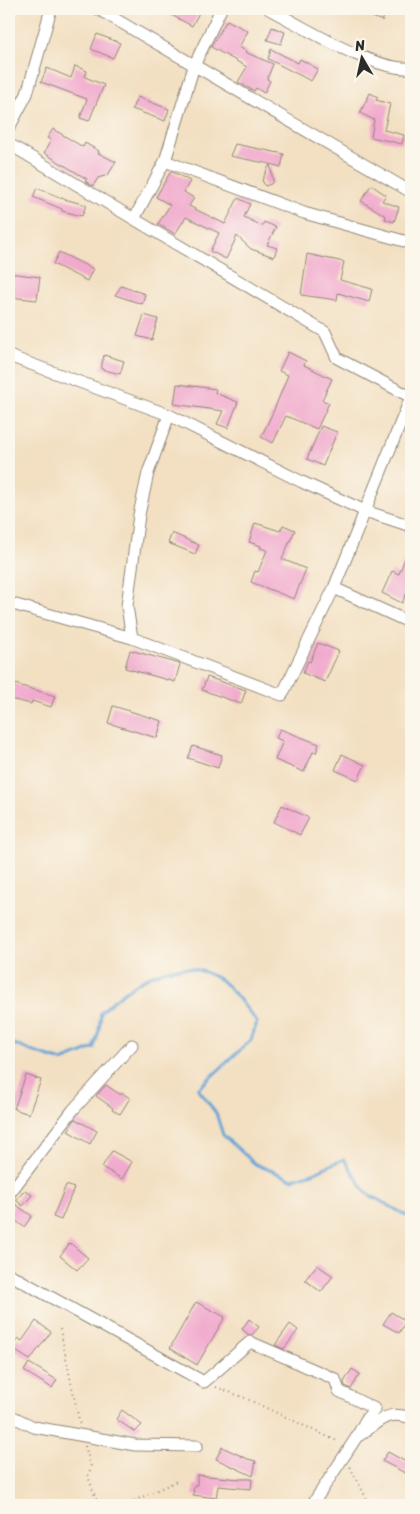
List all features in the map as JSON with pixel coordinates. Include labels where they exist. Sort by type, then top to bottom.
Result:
[{"type":"street","points":[[9,128],[27,94],[50,9]]},
{"type":"street","points":[[98,9],[411,192]]},
{"type":"street","points":[[134,219],[164,162],[194,66],[221,9]]},
{"type":"street","points":[[269,9],[359,56],[402,69],[411,68]]},
{"type":"street","points":[[9,144],[325,332],[337,358],[411,397],[334,588],[282,695],[132,638],[9,603]]},
{"type":"street","points":[[164,162],[304,213],[411,242]]},
{"type":"street","points":[[9,356],[169,415],[302,482],[365,511],[411,526]]},
{"type":"street","points":[[132,638],[127,606],[139,516],[148,473],[169,415]]},
{"type":"street","points":[[334,588],[411,623]]},
{"type":"street","points":[[9,1194],[73,1110],[132,1045]]},
{"type":"street","points":[[9,1274],[204,1382],[250,1342],[335,1379],[339,1391],[374,1409],[312,1505]]},
{"type":"street","points":[[356,1438],[383,1418],[392,1414],[411,1418]]},
{"type":"street","points":[[9,1415],[34,1427],[135,1445],[197,1446]]},
{"type":"path","points":[[60,1329],[82,1436],[91,1466],[88,1476],[98,1505]]},
{"type":"path","points":[[204,1382],[245,1398],[338,1441],[370,1505]]},
{"type":"path","points":[[125,1505],[179,1480]]},
{"type":"building","points":[[160,9],[201,9],[192,26]]},
{"type":"building","points":[[354,9],[387,9],[382,21]]},
{"type":"building","points":[[227,20],[248,31],[239,47],[245,52],[273,64],[267,79],[270,81],[264,93],[256,88],[254,91],[238,82],[247,67],[211,47]]},
{"type":"building","points":[[272,27],[285,32],[281,44],[267,40]]},
{"type":"building","points":[[97,34],[120,43],[113,58],[91,49]]},
{"type":"building","points":[[271,49],[298,63],[300,59],[318,69],[311,81],[268,59]]},
{"type":"building","points":[[75,66],[87,71],[85,77],[104,85],[89,121],[80,118],[87,99],[41,82],[47,68],[71,78]]},
{"type":"building","points":[[370,93],[378,97],[376,100],[390,104],[384,130],[404,135],[402,144],[371,137],[374,120],[360,113]]},
{"type":"building","points":[[137,97],[169,109],[165,121],[132,109]]},
{"type":"building","points":[[53,129],[83,147],[85,143],[99,151],[98,153],[116,162],[108,175],[98,178],[93,186],[85,181],[87,179],[44,153],[51,140],[47,138]]},
{"type":"building","points":[[235,144],[284,154],[281,167],[230,156]]},
{"type":"building","points":[[270,164],[273,181],[265,186],[262,180]]},
{"type":"building","points":[[171,171],[190,181],[184,192],[194,198],[189,206],[225,224],[238,198],[250,204],[244,217],[262,226],[264,222],[276,227],[267,245],[277,248],[274,257],[251,249],[237,236],[226,259],[210,251],[219,233],[186,217],[175,234],[158,224],[170,205],[156,197]]},
{"type":"building","points":[[371,185],[386,195],[382,201],[399,207],[394,222],[385,219],[386,216],[361,201]]},
{"type":"building","points":[[37,188],[64,199],[86,205],[82,216],[62,211],[62,209],[33,197]]},
{"type":"building","points":[[59,252],[93,269],[87,281],[53,264]]},
{"type":"building","points":[[307,254],[344,262],[340,280],[372,289],[369,302],[338,293],[337,300],[301,295]]},
{"type":"building","points":[[9,273],[40,277],[37,300],[9,297]]},
{"type":"building","points":[[121,286],[145,294],[142,304],[115,295]]},
{"type":"building","points":[[144,315],[158,319],[152,340],[137,336]]},
{"type":"building","points":[[288,352],[306,361],[304,365],[332,379],[322,400],[329,403],[317,429],[286,416],[273,443],[261,437],[288,375],[279,371]]},
{"type":"building","points":[[104,355],[124,361],[120,374],[101,369]]},
{"type":"building","points":[[177,384],[216,389],[215,393],[238,402],[228,428],[217,424],[223,411],[174,404]]},
{"type":"building","points":[[321,426],[337,432],[323,466],[307,459]]},
{"type":"building","points":[[255,523],[280,531],[283,525],[295,530],[282,559],[306,569],[294,599],[251,582],[255,571],[258,572],[267,550],[249,542]]},
{"type":"building","points":[[172,533],[199,545],[195,554],[168,543]]},
{"type":"building","points":[[410,545],[411,584],[402,603],[382,593],[392,571],[399,574]]},
{"type":"building","points":[[318,643],[339,651],[325,682],[303,673]]},
{"type":"building","points":[[130,650],[180,664],[175,682],[125,668]]},
{"type":"building","points":[[207,677],[246,690],[241,704],[202,690]]},
{"type":"building","points":[[15,684],[55,696],[51,707],[32,701],[31,704],[10,699]]},
{"type":"building","points":[[113,706],[162,721],[157,738],[108,723]]},
{"type":"building","points":[[280,729],[319,744],[316,753],[313,752],[304,772],[275,760],[283,741],[276,738]]},
{"type":"building","points":[[193,746],[222,755],[218,768],[188,758]]},
{"type":"building","points":[[342,754],[365,765],[358,780],[335,770]]},
{"type":"building","points":[[282,805],[309,818],[300,835],[274,822]]},
{"type":"building","points":[[26,1075],[41,1080],[29,1114],[14,1109]]},
{"type":"building","points":[[106,1085],[121,1095],[122,1093],[130,1098],[120,1114],[112,1110],[113,1108],[96,1096]]},
{"type":"building","points":[[75,1119],[97,1131],[90,1144],[68,1131]]},
{"type":"building","points":[[112,1151],[132,1162],[122,1179],[102,1167]]},
{"type":"building","points":[[66,1185],[74,1188],[61,1220],[53,1217]]},
{"type":"building","points":[[25,1190],[32,1195],[23,1206],[16,1200]]},
{"type":"building","points":[[15,1204],[32,1216],[24,1227],[9,1216]]},
{"type":"building","points":[[70,1243],[88,1258],[77,1270],[60,1256]]},
{"type":"building","points":[[317,1265],[333,1276],[321,1292],[305,1280]]},
{"type":"building","points":[[196,1302],[225,1317],[197,1365],[170,1348]]},
{"type":"building","points":[[391,1312],[406,1321],[399,1333],[383,1324]]},
{"type":"building","points":[[249,1319],[259,1327],[252,1335],[249,1335],[242,1329]]},
{"type":"building","points":[[36,1321],[51,1332],[30,1360],[11,1348],[18,1338],[22,1341]]},
{"type":"building","points":[[290,1324],[298,1330],[284,1349],[275,1345]]},
{"type":"building","points":[[29,1363],[57,1380],[52,1388],[24,1371]]},
{"type":"building","points":[[352,1369],[360,1374],[351,1389],[345,1386],[344,1382]]},
{"type":"building","points":[[122,1410],[142,1425],[135,1432],[116,1419]]},
{"type":"building","points":[[222,1447],[256,1461],[253,1476],[216,1459]]},
{"type":"building","points":[[388,1452],[410,1464],[405,1473],[382,1461]]},
{"type":"building","points":[[197,1475],[252,1479],[251,1489],[218,1486],[216,1498],[193,1495],[194,1485],[197,1485]]},
{"type":"waterway","points":[[9,1042],[62,1061],[94,1048],[101,1012],[124,992],[150,976],[179,968],[194,969],[209,974],[227,986],[257,1022],[251,1040],[198,1089],[216,1113],[223,1135],[255,1164],[292,1179],[313,1173],[344,1159],[366,1193],[411,1218]]}]
